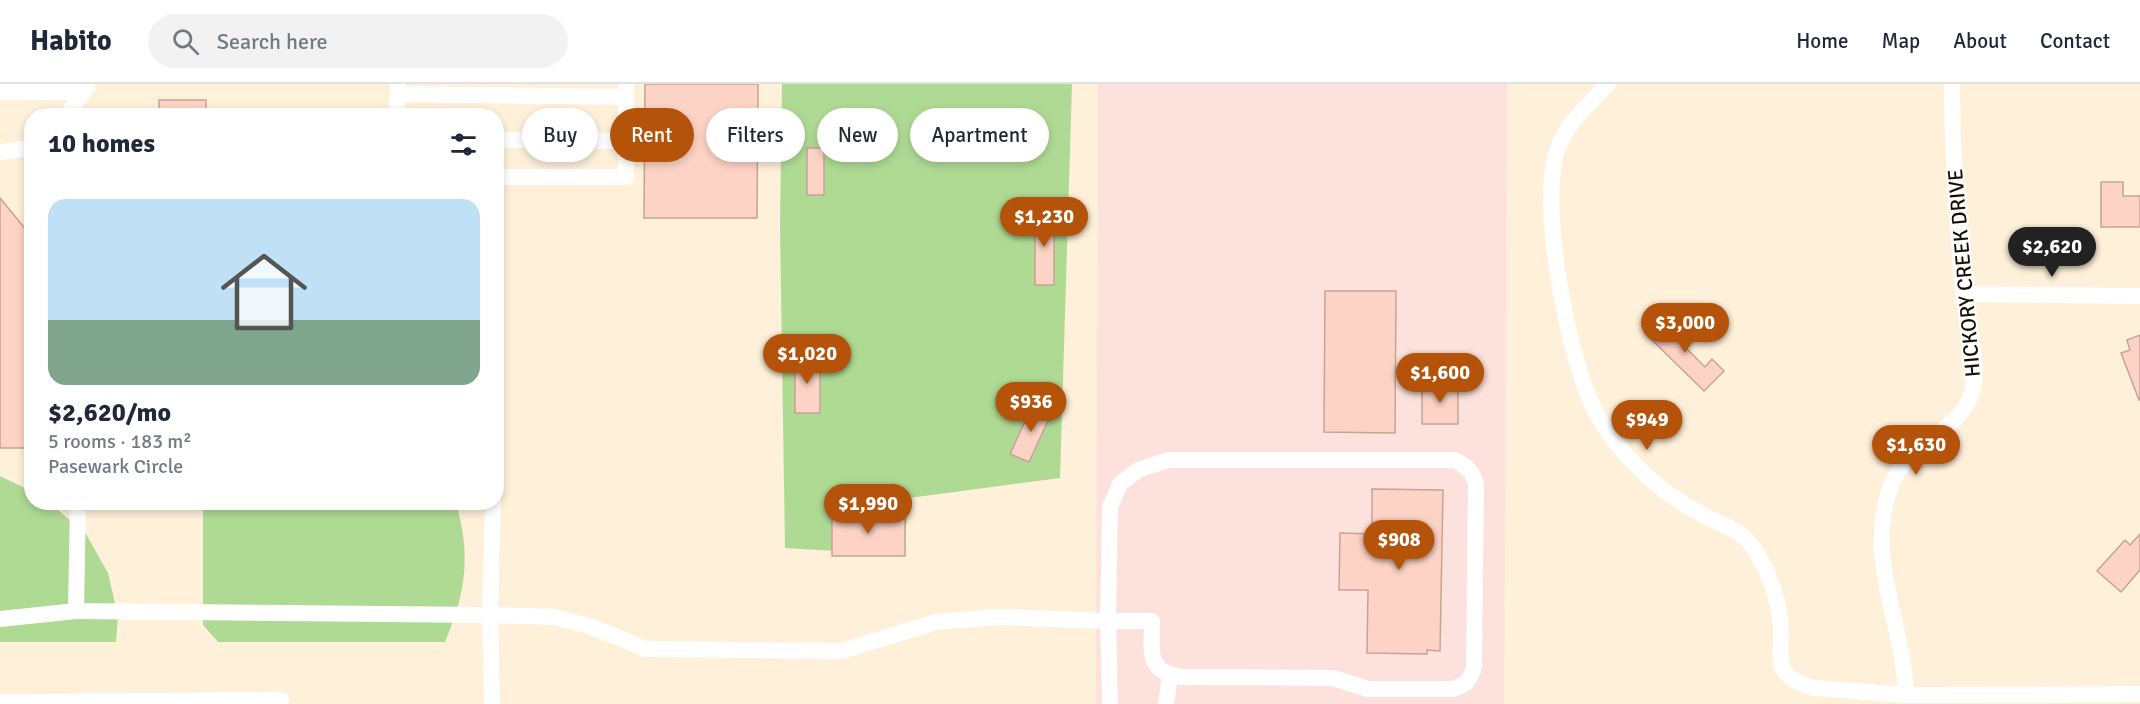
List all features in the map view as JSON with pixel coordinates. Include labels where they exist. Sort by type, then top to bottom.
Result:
[{"type":"street","points":[[1608,84],[1565,133],[1558,147],[1551,177],[1552,220],[1558,275],[1574,356],[1592,405],[1621,448],[1670,495],[1706,517],[1734,529],[1756,552],[1765,569],[1781,621],[1781,661],[1784,671],[1802,684],[1815,688],[1906,695],[2140,694]]},
{"type":"street","name":"HICKORY CREEK DRIVE","points":[[1906,695],[1905,669],[1882,564],[1882,530],[1893,483],[1899,469],[1917,450],[1959,417],[1966,408],[1971,397],[1975,370],[1964,294],[1952,84]]},
{"type":"street","points":[[0,92],[86,88]]},
{"type":"street","points":[[72,108],[86,88]]},
{"type":"street","points":[[397,108],[398,89],[626,91],[626,108]]},
{"type":"street","points":[[504,140],[610,141]]},
{"type":"street","points":[[0,152],[24,149]]},
{"type":"street","points":[[504,177],[626,177],[626,162]]},
{"type":"street","points":[[1964,294],[2140,296]]},
{"type":"street","points":[[0,619],[76,611],[554,617],[592,627],[646,649],[842,651],[936,622],[999,617],[1108,621],[1152,621],[1152,658],[1158,668],[1170,675],[1180,677],[1333,678],[1368,689],[1455,697],[1470,680],[1474,667],[1476,492],[1473,474],[1455,460],[1168,460],[1138,470],[1120,484],[1110,507],[1108,621],[1110,704]]},
{"type":"street","points":[[76,611],[78,510]]},
{"type":"street","points":[[492,699],[490,615],[493,510]]},
{"type":"street","points":[[1166,704],[1170,675]]},
{"type":"street","points":[[0,702],[281,702]]},
{"type":"shaded area","points":[[1098,84],[1507,84],[1504,704],[1096,704]]},
{"type":"green space","points":[[782,84],[1072,84],[1060,478],[909,498],[903,555],[785,548],[781,162],[805,162],[805,108],[782,108]]},
{"type":"green space","points":[[0,476],[24,488],[24,510],[58,510],[86,534],[108,573],[118,616],[116,642],[0,642]]},
{"type":"green space","points":[[203,510],[458,510],[464,540],[464,573],[458,606],[445,642],[218,642],[203,625]]},
{"type":"building","points":[[645,84],[758,84],[758,108],[706,108],[706,162],[757,162],[757,218],[644,218],[644,162],[694,162],[694,108],[645,108]]},
{"type":"building","points":[[159,100],[206,100],[206,108],[159,108]]},
{"type":"building","points":[[807,148],[817,148],[817,162],[824,162],[824,195],[807,195]]},
{"type":"building","points":[[2101,182],[2123,182],[2123,196],[2140,196],[2140,227],[2101,227]]},
{"type":"building","points":[[0,198],[24,227],[24,448],[0,448]]},
{"type":"building","points":[[1035,211],[1054,211],[1054,285],[1035,285]]},
{"type":"building","points":[[1325,291],[1396,291],[1395,433],[1324,432]]},
{"type":"building","points":[[1677,319],[1696,338],[1686,348],[1705,367],[1712,359],[1724,371],[1704,391],[1649,337],[1660,325],[1666,331]]},
{"type":"building","points":[[2140,335],[2139,400],[2121,353],[2130,350],[2127,340]]},
{"type":"building","points":[[795,357],[820,357],[820,413],[795,413]]},
{"type":"building","points":[[1422,383],[1458,383],[1458,424],[1422,424]]},
{"type":"building","points":[[1033,404],[1052,412],[1029,462],[1010,454]]},
{"type":"building","points":[[1372,489],[1443,490],[1440,651],[1427,650],[1427,654],[1367,653],[1368,590],[1339,590],[1340,533],[1372,534]]},
{"type":"building","points":[[832,513],[905,513],[905,556],[832,556]]},
{"type":"building","points":[[2140,534],[2140,570],[2121,592],[2097,571],[2125,540],[2130,545]]}]
